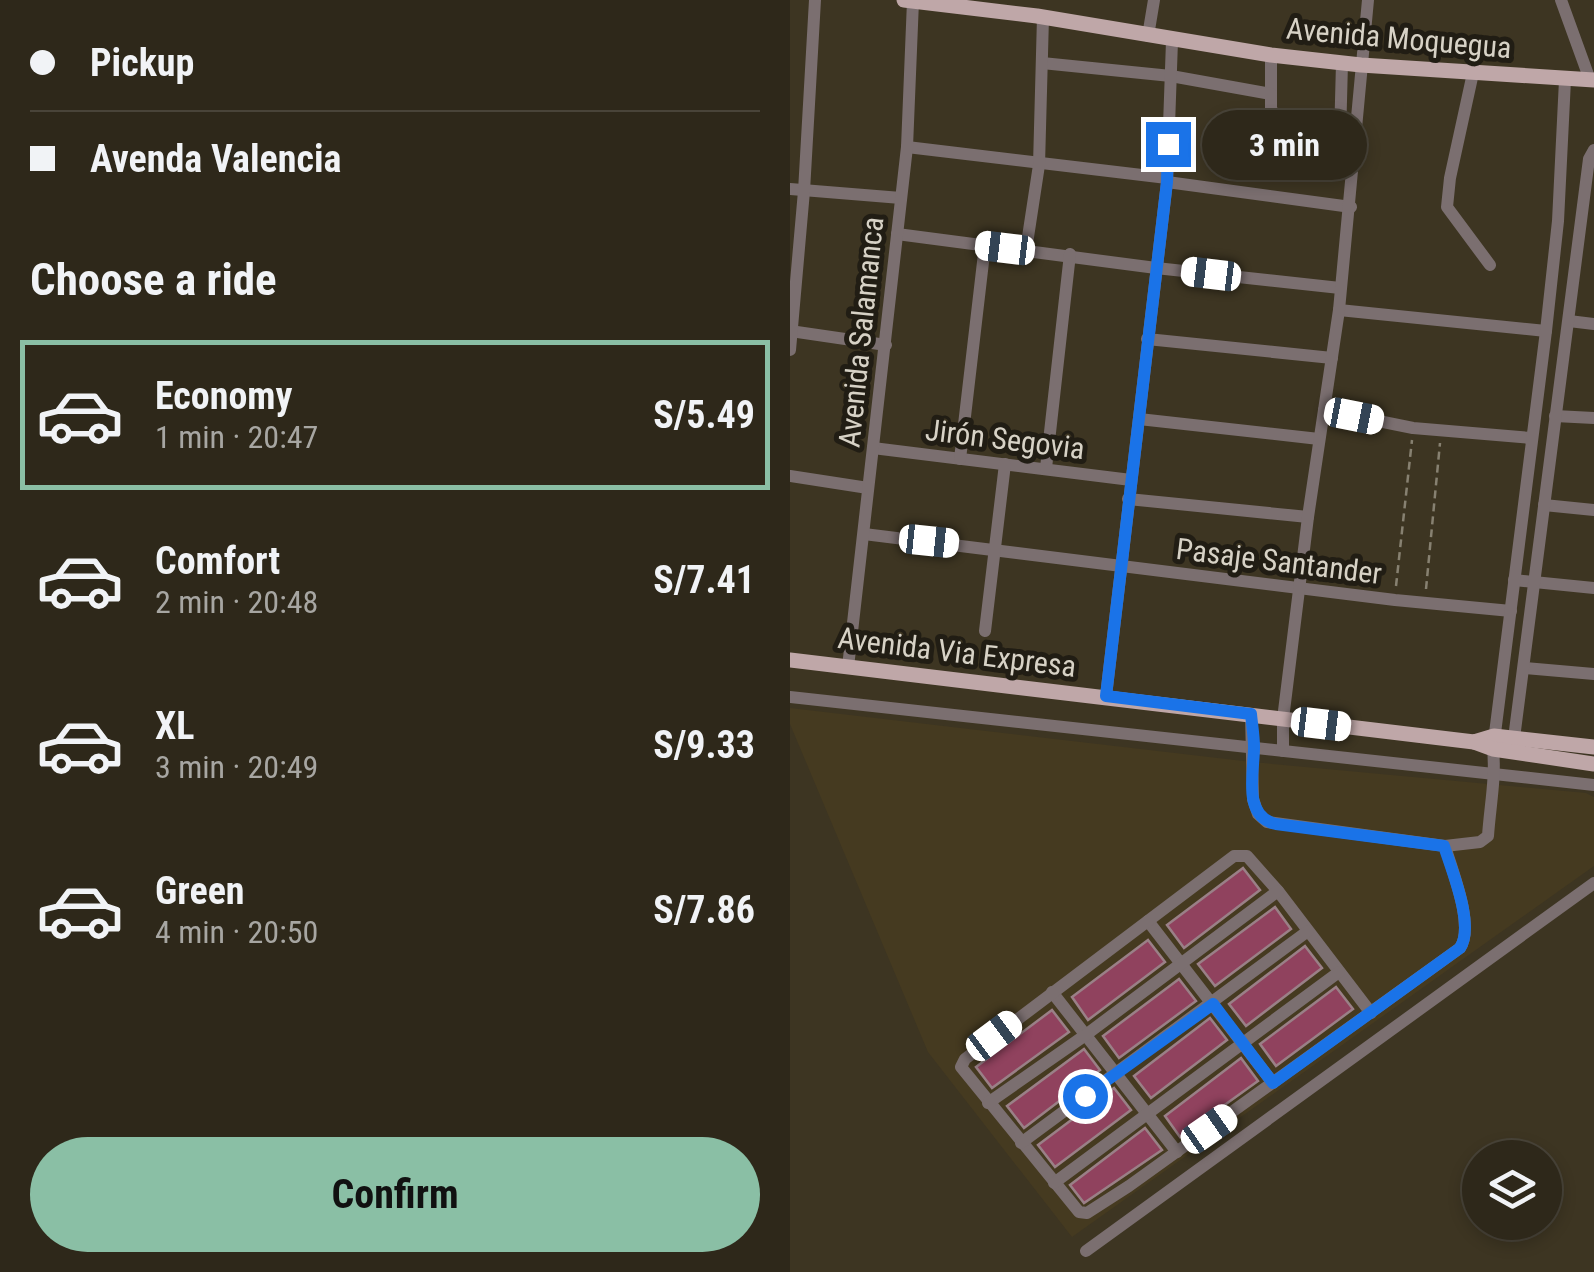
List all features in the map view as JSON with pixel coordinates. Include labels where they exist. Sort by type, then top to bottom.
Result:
[{"type":"main road","name":"Avenida Moquegua","points":[[904,0],[1040,11],[1148,36],[1272,55],[1361,65],[1592,80]]},
{"type":"main road","name":"Avenida Via Expresa","points":[[790,660],[1514,745]]},
{"type":"main road","points":[[1514,745],[1594,747]]},
{"type":"main road","points":[[1514,745],[1594,764]]},
{"type":"street","points":[[790,350],[797,190],[815,0]]},
{"type":"street","points":[[1148,36],[1154,0]]},
{"type":"street","points":[[1283,750],[1283,719],[1308,517],[1351,207],[1368,0]]},
{"type":"street","points":[[1561,0],[1592,80]]},
{"type":"street","name":"Avenida Salamanca","points":[[848,668],[906,147],[913,1]]},
{"type":"street","points":[[1026,250],[1038,165],[1040,11]]},
{"type":"street","points":[[1106,696],[1167,180],[1172,40]]},
{"type":"street","points":[[1272,55],[1271,108],[1286,149],[1312,162],[1332,156],[1354,166]]},
{"type":"street","points":[[1332,156],[1340,138],[1342,62]]},
{"type":"street","points":[[1042,63],[1171,76],[1271,94]]},
{"type":"street","points":[[1473,73],[1447,207],[1490,265]]},
{"type":"street","points":[[1251,714],[1252,798],[1266,822],[1444,846],[1480,842],[1488,836],[1491,784],[1496,775],[1493,742],[1558,221],[1565,80]]},
{"type":"street","points":[[906,147],[1351,207]]},
{"type":"street","points":[[1514,745],[1555,416],[1569,321],[1587,240],[1589,159],[1594,150]]},
{"type":"street","points":[[797,190],[901,198]]},
{"type":"street","points":[[896,234],[1340,288]]},
{"type":"street","points":[[960,459],[985,245]]},
{"type":"street","points":[[1046,468],[1070,254]]},
{"type":"street","points":[[1339,310],[1546,331]]},
{"type":"street","points":[[1569,321],[1594,324]]},
{"type":"street","points":[[791,331],[886,345]]},
{"type":"street","points":[[1147,338],[1332,358]]},
{"type":"street","points":[[1324,410],[1442,432],[1531,438]]},
{"type":"street","points":[[1555,416],[1594,418]]},
{"type":"street","points":[[1139,419],[1319,439]]},
{"type":"street","name":"Jirón Segovia","points":[[873,448],[1131,480]]},
{"type":"street","points":[[985,631],[1006,464]]},
{"type":"street","points":[[790,476],[868,488]]},
{"type":"street","points":[[1128,500],[1308,517]]},
{"type":"street","points":[[1544,506],[1594,510]]},
{"type":"street","name":"Pasaje Santander","points":[[864,534],[1425,604],[1511,611]]},
{"type":"street","points":[[1514,580],[1594,588]]},
{"type":"street","points":[[1525,668],[1594,674]]},
{"type":"street","points":[[790,697],[1594,784]]},
{"type":"street","points":[[1370,1013],[1247,856],[1234,856],[961,1062],[1020,1142],[1079,1212],[1087,1213],[1177,1152],[1273,1083],[1370,1013],[1460,948],[1467,938],[1466,924],[1444,846]]},
{"type":"street","points":[[1086,1251],[1594,883]]},
{"type":"street","points":[[988,1103],[1278,892]]},
{"type":"street","points":[[1148,921],[1273,1083]]},
{"type":"street","points":[[1020,1142],[1308,931]]},
{"type":"street","points":[[1054,1182],[1339,972]]},
{"type":"street","points":[[1052,992],[1177,1152]]},
{"type":"path","points":[[1395,600],[1413,428]]},
{"type":"path","points":[[1425,604],[1442,432]]},
{"type":"shaded area","points":[[790,708],[1252,762],[1586,793],[1594,797],[1594,866],[1072,1237],[928,1052],[790,724]]},
{"type":"building","points":[[1243,868],[1260,890],[1184,948],[1167,925]]},
{"type":"building","points":[[1275,907],[1291,929],[1215,986],[1198,964]]},
{"type":"building","points":[[1148,940],[1165,962],[1088,1020],[1072,997]]},
{"type":"building","points":[[1305,946],[1322,968],[1246,1026],[1229,1004]]},
{"type":"building","points":[[1179,979],[1196,1001],[1119,1058],[1103,1036]]},
{"type":"building","points":[[1336,987],[1353,1009],[1276,1066],[1260,1044]]},
{"type":"building","points":[[1052,1010],[1069,1032],[992,1088],[976,1067]]},
{"type":"building","points":[[1210,1018],[1227,1040],[1151,1098],[1134,1076]]},
{"type":"building","points":[[1084,1049],[1100,1070],[1024,1128],[1007,1106]]},
{"type":"building","points":[[1241,1058],[1258,1081],[1180,1137],[1165,1116]]},
{"type":"building","points":[[1114,1088],[1131,1110],[1055,1167],[1038,1145]]},
{"type":"building","points":[[1145,1128],[1162,1150],[1084,1203],[1070,1185]]},
{"type":"route","points":[[1085,1096],[1213,1004],[1273,1083],[1460,948],[1467,938],[1444,846],[1276,824],[1266,822],[1258,814],[1252,798],[1251,714],[1106,696],[1167,182],[1168,144]]}]
